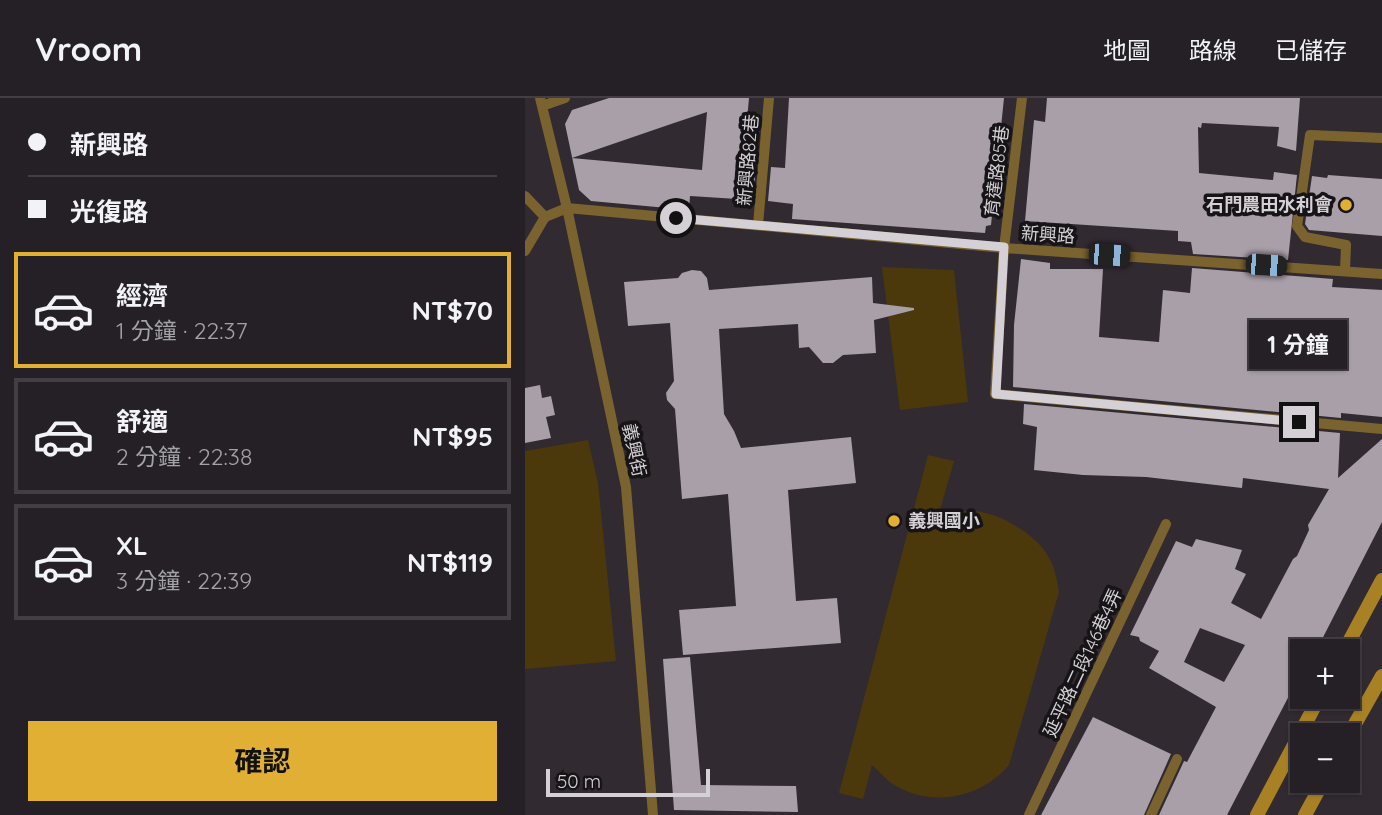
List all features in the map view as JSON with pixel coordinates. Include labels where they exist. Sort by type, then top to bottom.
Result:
[{"type":"main road","points":[[1350,639],[1382,580]]},
{"type":"main road","points":[[1355,723],[1382,676]]},
{"type":"main road","points":[[1257,815],[1313,709]]},
{"type":"main road","points":[[1305,815],[1317,793]]},
{"type":"lane","points":[[541,102],[565,98]]},
{"type":"lane","name":"新興路82巷","points":[[758,225],[769,98]]},
{"type":"lane","name":"育達路85巷","points":[[1022,98],[1004,247],[996,394],[1382,429]]},
{"type":"lane","name":"義興街","points":[[541,102],[568,208],[626,487],[653,815]]},
{"type":"lane","points":[[1345,271],[1346,245],[1305,237],[1297,226],[1310,135],[1382,138]]},
{"type":"lane","points":[[525,196],[545,217],[525,251]]},
{"type":"lane","name":"新興路","points":[[545,217],[568,208],[1004,247],[1382,274]]},
{"type":"lane","name":"延平路二段146巷4弄","points":[[1029,815],[1166,524]]},
{"type":"lane","points":[[1151,815],[1177,759]]},
{"type":"shaded area","points":[[882,267],[954,270],[968,402],[900,410]]},
{"type":"shaded area","points":[[588,440],[598,483],[616,661],[525,669],[525,451]]},
{"type":"shaded area","points":[[928,455],[954,461],[936,524],[965,511],[976,511],[1012,524],[1042,547],[1052,565],[1059,592],[1009,765],[998,776],[971,792],[941,797],[911,793],[896,786],[872,765],[863,799],[839,793]]},
{"type":"building","points":[[609,98],[749,98],[743,165],[756,166],[753,200],[690,196],[689,210],[591,201],[579,190],[572,158],[565,124],[572,110]],"holes":[[[707,112],[702,170],[572,158]]]},
{"type":"building","points":[[789,98],[1004,98],[991,225],[986,226],[985,233],[792,219],[793,204],[768,201],[771,167],[785,168]]},
{"type":"building","points":[[1047,98],[1300,98],[1296,151],[1277,146],[1279,127],[1202,123],[1201,128],[1198,127],[1199,173],[1273,180],[1274,172],[1297,175],[1288,260],[1193,254],[1191,242],[1178,241],[1178,231],[1025,221],[1034,120],[1045,122]]},
{"type":"building","name":"石門農田水利會","points":[[1328,175],[1382,179],[1382,236],[1309,230],[1305,224],[1312,176],[1327,178]]},
{"type":"building","points":[[1021,259],[1050,263],[1050,269],[1103,269],[1099,337],[1159,342],[1163,290],[1190,293],[1192,268],[1333,279],[1332,287],[1382,290],[1382,417],[1341,413],[1341,418],[1013,387],[1014,325]]},
{"type":"building","points":[[701,271],[707,278],[709,290],[872,277],[873,303],[914,308],[874,320],[876,353],[843,355],[833,363],[823,363],[809,347],[799,348],[798,324],[719,329],[724,414],[741,448],[851,437],[856,483],[788,490],[796,601],[837,598],[841,643],[683,655],[679,610],[736,606],[728,494],[682,499],[675,409],[667,400],[666,393],[674,381],[670,323],[628,326],[624,282],[678,278],[682,273]]},
{"type":"building","points":[[540,385],[542,398],[551,396],[555,415],[546,417],[551,438],[525,443],[525,388]]},
{"type":"building","points":[[1024,404],[1340,433],[1338,478],[1382,439],[1382,522],[1322,639],[1290,639],[1290,694],[1227,815],[1159,815],[1184,761],[1187,762],[1216,707],[1149,668],[1159,651],[1140,641],[1139,637],[1130,635],[1176,541],[1192,547],[1196,539],[1242,550],[1235,569],[1246,574],[1231,603],[1261,619],[1297,556],[1309,530],[1308,525],[1329,489],[1243,478],[1242,488],[1146,477],[1034,470],[1037,427],[1023,424]],"holes":[[[1200,628],[1245,645],[1224,682],[1184,662]]]},
{"type":"building","points":[[690,657],[701,785],[796,786],[798,812],[674,810],[663,659]]},
{"type":"building","points":[[1093,717],[1171,754],[1144,815],[1041,815]]},
{"type":"place","name":"石門農田水利會","points":[[1346,205]]},
{"type":"place","name":"義興國小","points":[[894,521]]},
{"type":"route","points":[[676,218],[1004,247],[996,394],[1299,422]]}]
